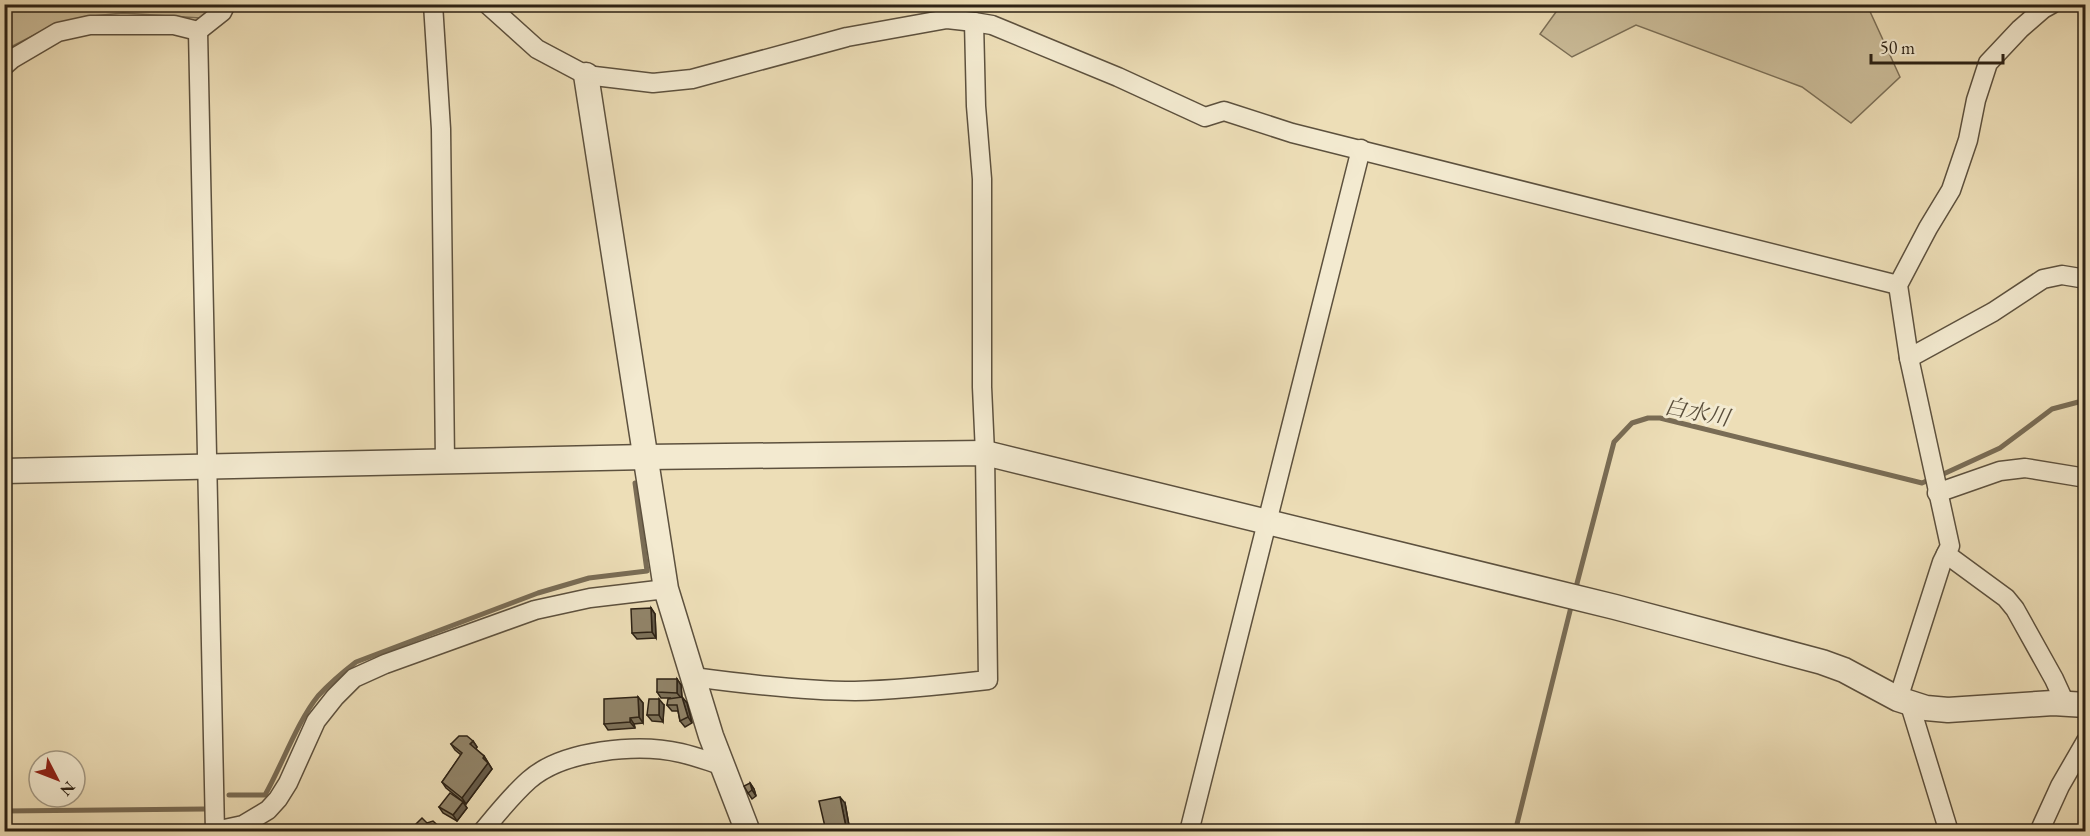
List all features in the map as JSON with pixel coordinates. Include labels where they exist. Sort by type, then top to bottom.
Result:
[{"type":"street","points":[[198,31],[222,12],[226,4]]},
{"type":"street","points":[[434,4],[441,129],[445,461]]},
{"type":"street","points":[[487,4],[537,49],[586,75],[654,83],[692,79],[846,38],[947,19],[993,25],[1118,77],[1205,117],[1224,111],[1292,133],[1898,285]]},
{"type":"street","points":[[1949,831],[1904,702],[1942,562],[1950,546],[1909,358],[1898,285],[1951,190],[1968,140],[1976,100],[1988,63],[2020,29],[2052,4]]},
{"type":"street","points":[[693,677],[856,691],[942,686],[988,680],[982,387],[982,179],[976,106],[974,22]]},
{"type":"street","points":[[4,66],[58,32],[90,25],[174,25],[198,31]]},
{"type":"street","points":[[198,31],[215,831],[243,825],[268,810],[288,783],[316,721],[354,678],[385,664],[535,610],[590,598],[666,589]]},
{"type":"street","points":[[586,75],[666,589],[721,765],[748,831]]},
{"type":"street","points":[[1189,831],[1361,149]]},
{"type":"street","points":[[1909,358],[1993,312],[2043,279],[2062,275],[2085,279]]},
{"type":"street","points":[[4,471],[646,457],[985,453],[1604,604],[1822,662],[1844,670],[1904,702],[1926,708],[1948,710],[2075,704]]},
{"type":"street","points":[[1937,493],[2001,471],[2017,469],[2085,478]]},
{"type":"street","points":[[1946,554],[2006,598],[2015,609],[2055,679],[2075,704]]},
{"type":"street","points":[[2039,831],[2085,741]]},
{"type":"street","points":[[482,831],[530,779],[555,764],[582,756],[613,750],[679,752],[721,765]]},
{"type":"shaded area","points":[[5,5],[216,5],[200,18],[123,13],[83,17],[42,31],[5,50]]},
{"type":"shaded area","points":[[1561,5],[1867,5],[1900,77],[1851,123],[1802,87],[1636,25],[1572,57],[1540,34]]},
{"type":"building","points":[[651,608],[652,632],[632,633],[631,609]]},
{"type":"building","points":[[657,679],[677,679],[677,693],[657,692]]},
{"type":"building","points":[[638,697],[639,717],[630,718],[630,722],[604,724],[604,699]]},
{"type":"building","points":[[682,697],[688,717],[680,721],[677,705],[667,705],[668,699]]},
{"type":"building","points":[[649,699],[659,699],[659,715],[647,715]]},
{"type":"building","points":[[459,736],[467,736],[473,741],[470,744],[484,756],[483,758],[488,763],[462,798],[442,782],[462,753],[451,744]]},
{"type":"building","points":[[750,783],[752,790],[748,793],[744,786]]},
{"type":"building","points":[[450,793],[463,802],[453,815],[439,807]]},
{"type":"building","points":[[840,797],[846,827],[826,831],[819,801]]},
{"type":"building","points":[[422,818],[427,823],[433,821],[444,831],[418,831],[421,828],[416,824]]},
{"type":"waterway","name":"白水川","points":[[1939,476],[2000,448],[2052,409],[2086,400]]},
{"type":"waterway","name":"白水川","points":[[1575,591],[1614,442],[1632,423],[1648,418],[1660,418],[1922,483],[1931,479]]},
{"type":"waterway","points":[[229,795],[265,795],[310,706],[327,687],[356,662],[538,593],[589,578],[647,571],[635,483]]},
{"type":"waterway","name":"白水川","points":[[1515,832],[1572,603]]},
{"type":"waterway","points":[[4,811],[205,809]]}]
